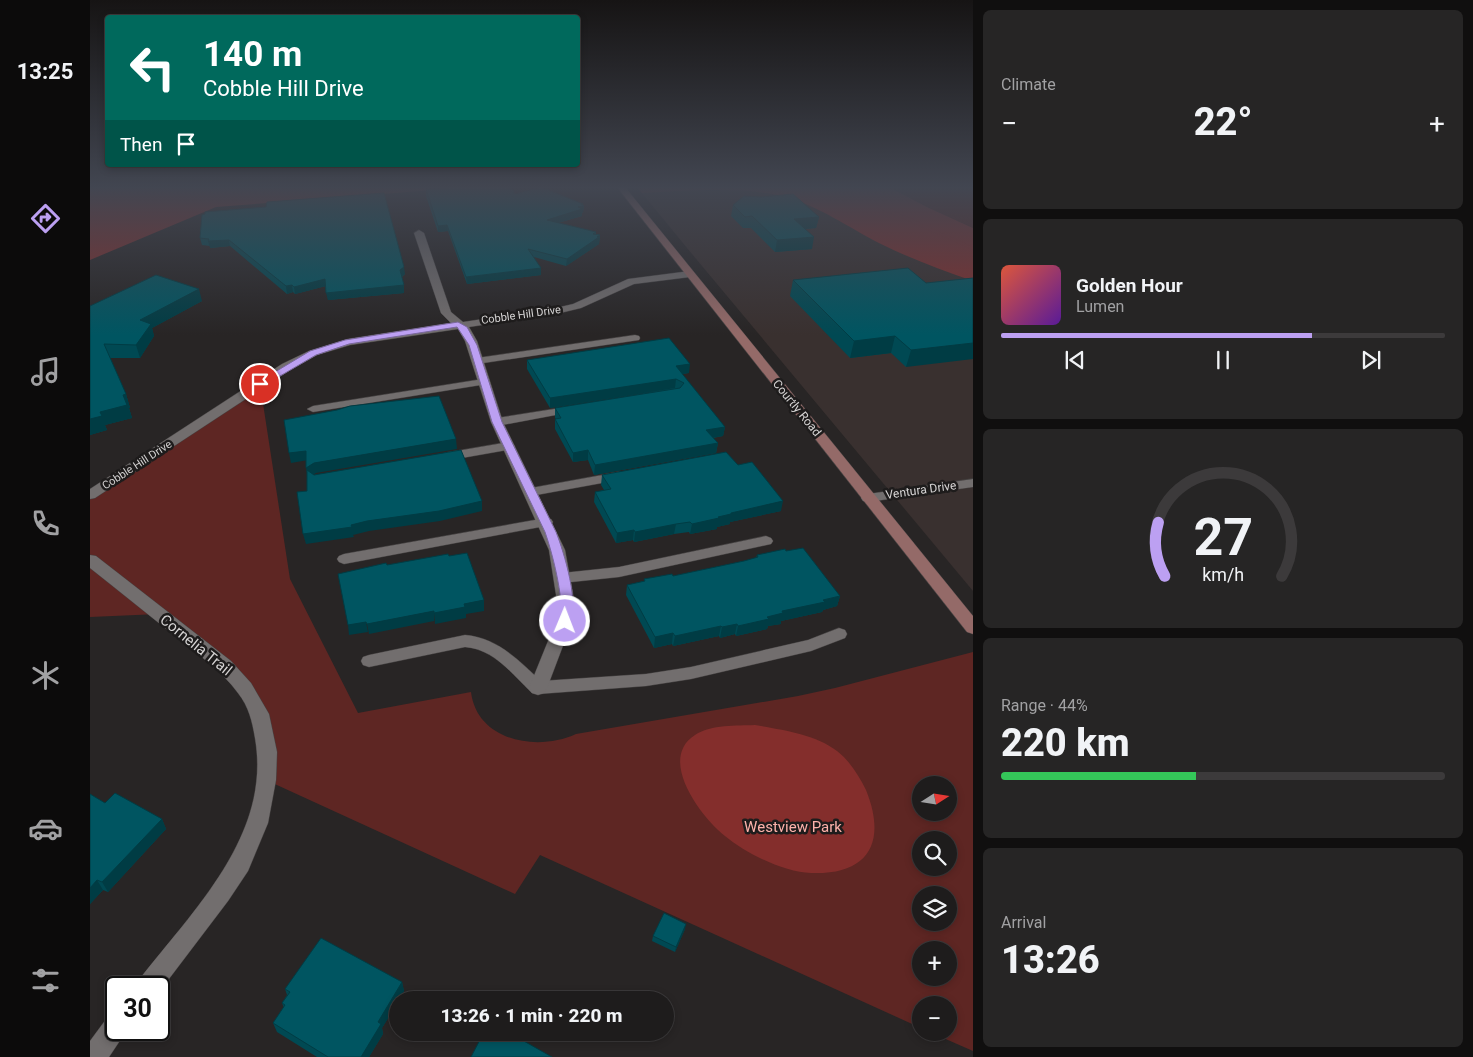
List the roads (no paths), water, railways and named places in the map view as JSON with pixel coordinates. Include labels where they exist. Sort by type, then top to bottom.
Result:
[{"type":"street","points":[[420,236],[446,313],[467,332],[497,422],[546,522],[557,550],[567,614],[538,688]]},
{"type":"street","name":"Courtly Road","points":[[660,236],[973,628]]},
{"type":"street","name":"Cobble Hill Drive","points":[[90,495],[286,367],[313,353],[348,342],[458,324],[556,311],[577,306],[632,281],[690,274]]},
{"type":"street","name":"Ventura Drive","points":[[868,498],[973,483]]},
{"type":"street","name":"Cornelia Trail","points":[[90,560],[225,666],[245,688],[260,714],[267,752],[266,780],[258,823],[240,864],[220,894],[156,976]]},
{"type":"street","points":[[93,1057],[105,1041]]},
{"type":"lane","points":[[478,361],[635,338]]},
{"type":"lane","points":[[313,409],[483,382]]},
{"type":"lane","points":[[497,422],[581,408]]},
{"type":"lane","points":[[432,459],[508,446]]},
{"type":"lane","points":[[531,492],[634,473]]},
{"type":"lane","points":[[344,560],[546,522]]},
{"type":"lane","points":[[562,578],[624,571],[766,541]]},
{"type":"lane","points":[[369,661],[465,641],[477,641],[495,650],[538,688],[646,680],[691,673],[811,645],[840,634]]},
{"type":"waterway","points":[[946,236],[973,249]]},
{"type":"park label","name":"Westview Park","points":[[793,827]]}]
